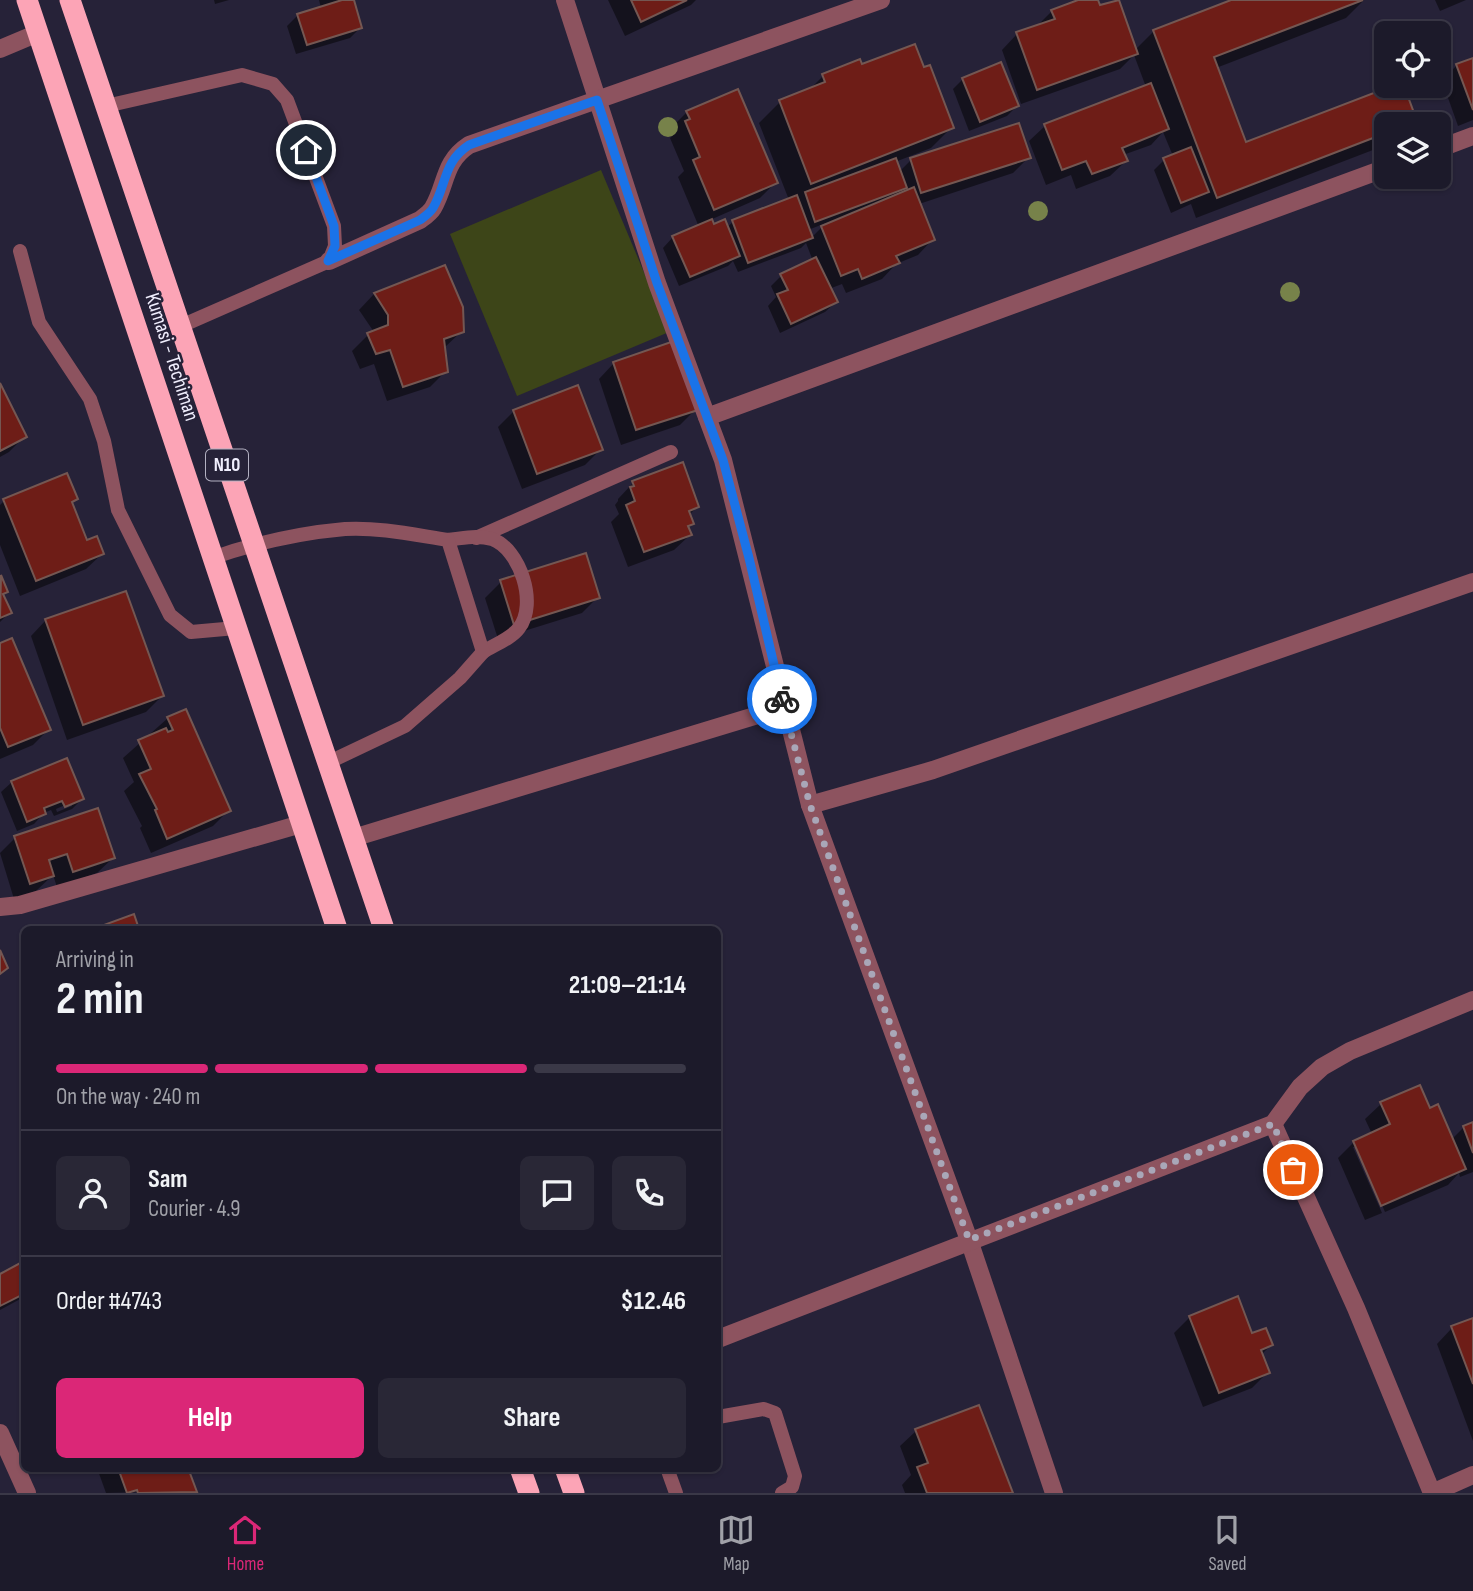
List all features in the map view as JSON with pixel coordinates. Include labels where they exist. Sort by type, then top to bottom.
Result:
[{"type":"highway","name":"Kumasi - Techiman","points":[[27,0],[336,926]]},
{"type":"highway","name":"N10","points":[[70,0],[383,926]]},
{"type":"highway","points":[[521,1472],[529,1493]]},
{"type":"highway","points":[[566,1472],[574,1493]]},
{"type":"street","points":[[565,0],[657,283],[723,460],[810,805],[969,1240],[1054,1493]]},
{"type":"street","points":[[328,261],[420,220],[432,209],[451,162],[457,153],[469,145],[881,0]]},
{"type":"street","points":[[0,49],[38,33]]},
{"type":"street","points":[[1451,144],[1473,136]]},
{"type":"street","points":[[707,417],[1374,172]]},
{"type":"street","points":[[810,805],[933,770],[1473,582]]},
{"type":"street","points":[[353,838],[784,707]]},
{"type":"street","points":[[0,907],[20,905],[301,824]]},
{"type":"street","points":[[721,1338],[1273,1124],[1300,1087],[1322,1067],[1350,1051],[1473,1000]]},
{"type":"street","points":[[1273,1124],[1356,1308],[1432,1493],[1473,1475]]},
{"type":"street","points":[[0,1433],[27,1493]]},
{"type":"lane","points":[[106,106],[242,75],[273,84],[287,100],[334,226],[335,246],[328,261],[181,326]]},
{"type":"lane","points":[[20,251],[39,323],[90,399],[103,440],[118,510],[170,615],[191,632],[236,628]]},
{"type":"lane","points":[[476,538],[671,453]]},
{"type":"lane","points":[[212,558],[254,543],[347,529],[394,532],[448,540],[490,539],[504,545],[515,557],[528,598],[525,618],[518,630],[483,652],[460,678],[405,726],[327,763]]},
{"type":"lane","points":[[448,540],[483,652]]},
{"type":"lane","points":[[721,1416],[764,1409],[775,1413],[795,1476],[792,1487],[782,1493]]},
{"type":"lane","points":[[668,1472],[676,1493]]},
{"type":"green space","points":[[601,170],[669,332],[517,396],[450,234]]},
{"type":"building","points":[[342,0],[354,0],[362,28],[307,45],[297,14]]},
{"type":"building","points":[[631,0],[687,0],[641,22]]},
{"type":"building","points":[[1078,0],[1098,0],[1100,5],[1119,0],[1138,54],[1037,90],[1016,32],[1055,19],[1051,10]]},
{"type":"building","points":[[1231,0],[1363,0],[1214,57],[1246,142],[1374,93],[1374,98],[1408,98],[1414,112],[1374,112],[1374,138],[1217,198],[1153,30]]},
{"type":"building","points":[[915,44],[924,67],[930,65],[954,128],[811,184],[779,100],[825,82],[822,74],[860,59],[862,64]]},
{"type":"building","points":[[1473,58],[1473,110],[1456,64]]},
{"type":"building","points":[[1001,62],[1019,106],[980,122],[962,78]]},
{"type":"building","points":[[1151,83],[1169,129],[1122,148],[1128,161],[1092,174],[1086,161],[1062,170],[1044,124]]},
{"type":"building","points":[[738,89],[778,183],[714,210],[693,160],[700,157],[685,121],[690,119],[686,111]]},
{"type":"building","points":[[1019,123],[1031,158],[921,193],[910,158]]},
{"type":"building","points":[[1191,147],[1209,192],[1181,203],[1163,158]]},
{"type":"building","points":[[896,158],[907,188],[815,222],[805,192]]},
{"type":"building","points":[[914,187],[935,240],[896,256],[900,263],[862,279],[858,269],[841,276],[821,226]]},
{"type":"building","points":[[797,195],[813,238],[748,263],[732,220]]},
{"type":"building","points":[[712,219],[714,224],[725,219],[740,256],[690,277],[672,236]]},
{"type":"building","points":[[816,257],[838,302],[791,324],[777,294],[788,290],[780,274]]},
{"type":"building","points":[[445,265],[463,307],[464,332],[444,339],[448,372],[403,387],[390,350],[376,354],[367,333],[388,325],[388,315],[374,293]]},
{"type":"building","points":[[674,341],[698,410],[636,430],[613,362]]},
{"type":"building","points":[[0,383],[27,437],[0,451]]},
{"type":"building","points":[[578,385],[603,450],[537,474],[513,410]]},
{"type":"building","points":[[683,462],[699,507],[689,511],[694,524],[688,526],[692,535],[644,552],[626,505],[635,501],[630,487],[634,486],[632,481]]},
{"type":"building","points":[[67,473],[78,499],[72,502],[87,540],[97,536],[104,554],[36,581],[3,499]]},
{"type":"building","points":[[586,553],[600,598],[514,625],[500,580]]},
{"type":"building","points":[[1,575],[8,592],[3,594],[12,613],[0,618]]},
{"type":"building","points":[[126,591],[164,696],[83,725],[45,619]]},
{"type":"building","points":[[12,638],[51,730],[8,747],[0,728],[0,643]]},
{"type":"building","points":[[186,709],[231,811],[167,839],[155,810],[157,809],[139,774],[151,769],[138,740],[166,728],[168,732],[173,730],[167,717]]},
{"type":"building","points":[[67,758],[84,799],[65,807],[62,801],[44,808],[46,814],[27,822],[11,781]]},
{"type":"building","points":[[98,808],[115,858],[73,872],[67,854],[49,860],[54,876],[30,884],[14,836]]},
{"type":"building","points":[[134,914],[138,926],[101,926]]},
{"type":"building","points":[[0,950],[8,968],[0,974]]},
{"type":"building","points":[[1420,1085],[1430,1108],[1438,1104],[1466,1169],[1381,1206],[1353,1141],[1390,1124],[1380,1102]]},
{"type":"building","points":[[1473,1122],[1473,1153],[1463,1126]]},
{"type":"building","points":[[21,1263],[21,1296],[0,1306],[0,1274]]},
{"type":"building","points":[[1238,1296],[1252,1333],[1266,1328],[1273,1345],[1261,1350],[1270,1373],[1219,1393],[1189,1316]]},
{"type":"building","points":[[1473,1318],[1473,1384],[1451,1326]]},
{"type":"building","points":[[979,1405],[1013,1493],[927,1493],[917,1467],[928,1463],[915,1429]]},
{"type":"building","points":[[119,1472],[190,1472],[197,1492],[138,1493],[137,1490],[127,1493]]},
{"type":"way so far","points":[[782,699],[810,805],[969,1240],[1273,1124],[1293,1170]]},
{"type":"route","points":[[306,150],[334,226],[335,246],[328,261],[420,220],[432,209],[451,162],[457,153],[469,145],[597,100],[657,283],[723,460],[782,699]]}]
